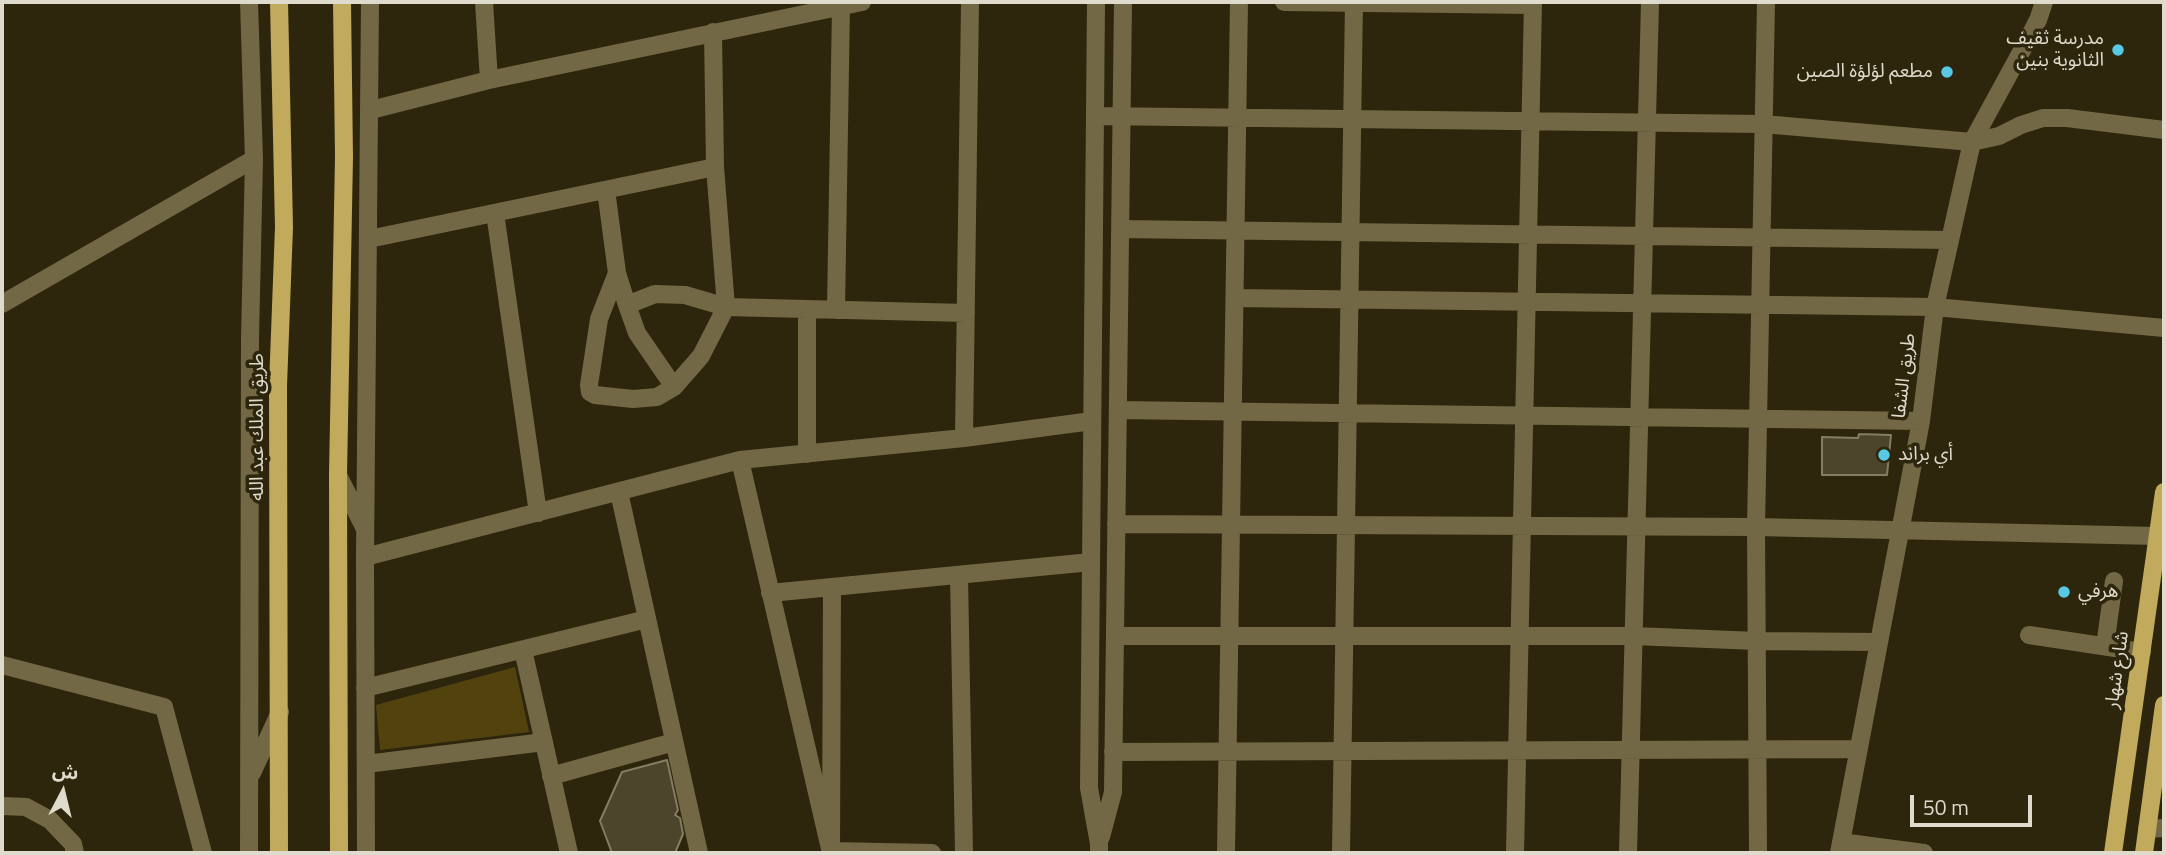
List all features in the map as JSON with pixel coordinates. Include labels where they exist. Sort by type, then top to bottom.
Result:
[{"type":"main road","name":"طريق الملك عبد الله","points":[[279,2],[284,227],[278,386],[279,853]]},
{"type":"main road","points":[[339,853],[338,475],[344,158],[342,2]]},
{"type":"main road","name":"شارع شهار","points":[[2113,853],[2164,492]]},
{"type":"main road","points":[[2144,853],[2156,829],[2164,705]]},
{"type":"street","points":[[249,2],[254,159],[250,339],[249,853]]},
{"type":"street","points":[[366,853],[365,557],[370,2]]},
{"type":"street","points":[[484,2],[489,80]]},
{"type":"street","points":[[371,110],[489,80],[713,32],[813,7],[862,2]]},
{"type":"street","points":[[964,439],[970,2]]},
{"type":"street","points":[[1096,2],[1089,788],[1099,848]]},
{"type":"street","points":[[1099,848],[1113,792],[1123,2]]},
{"type":"street","points":[[1226,853],[1239,2]]},
{"type":"street","points":[[1284,2],[1533,3],[1515,853]]},
{"type":"street","points":[[1341,853],[1354,2]]},
{"type":"street","points":[[1629,853],[1650,2]]},
{"type":"street","points":[[1758,853],[1756,527],[1766,2]]},
{"type":"street","name":"طريق الشفا","points":[[1840,847],[1921,421],[1935,307],[1972,142],[2026,44],[2044,2]]},
{"type":"street","points":[[836,310],[841,6]]},
{"type":"street","points":[[617,273],[599,319],[590,391],[595,395],[633,399],[657,397],[674,387],[701,356],[726,307],[715,167],[713,32]]},
{"type":"street","points":[[1095,116],[1763,124],[1972,142],[1999,136],[2043,118],[2067,118],[2164,130]]},
{"type":"street","points":[[2,304],[254,159]]},
{"type":"street","points":[[369,239],[715,167]]},
{"type":"street","points":[[606,190],[617,273],[627,305],[637,333],[674,387]]},
{"type":"street","points":[[495,213],[538,513]]},
{"type":"street","points":[[1120,229],[1950,240]]},
{"type":"street","points":[[627,305],[655,294],[685,295],[726,307],[966,313]]},
{"type":"street","points":[[1235,298],[1935,307],[2164,328]]},
{"type":"street","points":[[807,309],[807,454]]},
{"type":"street","points":[[1118,410],[1921,421]]},
{"type":"street","points":[[365,557],[740,460],[964,439],[1092,421]]},
{"type":"street","points":[[740,460],[831,852]]},
{"type":"street","points":[[338,475],[366,530]]},
{"type":"street","points":[[619,492],[699,853]]},
{"type":"street","points":[[1116,524],[1756,527],[2158,536]]},
{"type":"street","points":[[770,593],[1091,562]]},
{"type":"street","points":[[959,575],[964,853]]},
{"type":"street","points":[[2105,646],[2114,581]]},
{"type":"street","points":[[831,852],[832,587]]},
{"type":"street","points":[[365,688],[647,620]]},
{"type":"street","points":[[2029,635],[2142,652]]},
{"type":"street","points":[[1115,636],[1634,636],[1879,642]]},
{"type":"street","points":[[523,650],[569,853]]},
{"type":"street","points":[[2,665],[164,707],[203,853]]},
{"type":"street","points":[[249,780],[280,712]]},
{"type":"street","points":[[366,764],[544,742]]},
{"type":"street","points":[[551,776],[674,742]]},
{"type":"street","points":[[1113,752],[1859,749]]},
{"type":"street","points":[[2,806],[26,807],[50,820],[73,844],[75,853]]},
{"type":"street","points":[[1840,847],[1924,853]]},
{"type":"street","points":[[831,852],[932,853]]},
{"type":"shaded area","points":[[515,667],[529,732],[380,750],[376,705]]},
{"type":"building","points":[[1859,434],[1891,435],[1887,475],[1822,475],[1822,437],[1858,438]]},
{"type":"building","points":[[667,760],[678,810],[675,815],[680,818],[683,834],[675,853],[612,853],[600,821],[622,772]]},
{"type":"place","name":"مدرسة ثقيف الثانوية بنين","points":[[2118,50]]},
{"type":"place","name":"مطعم لؤلؤة الصين","points":[[1947,72]]},
{"type":"place","name":"أي براند","points":[[1884,455]]},
{"type":"place","name":"هرفي","points":[[2064,592]]}]
